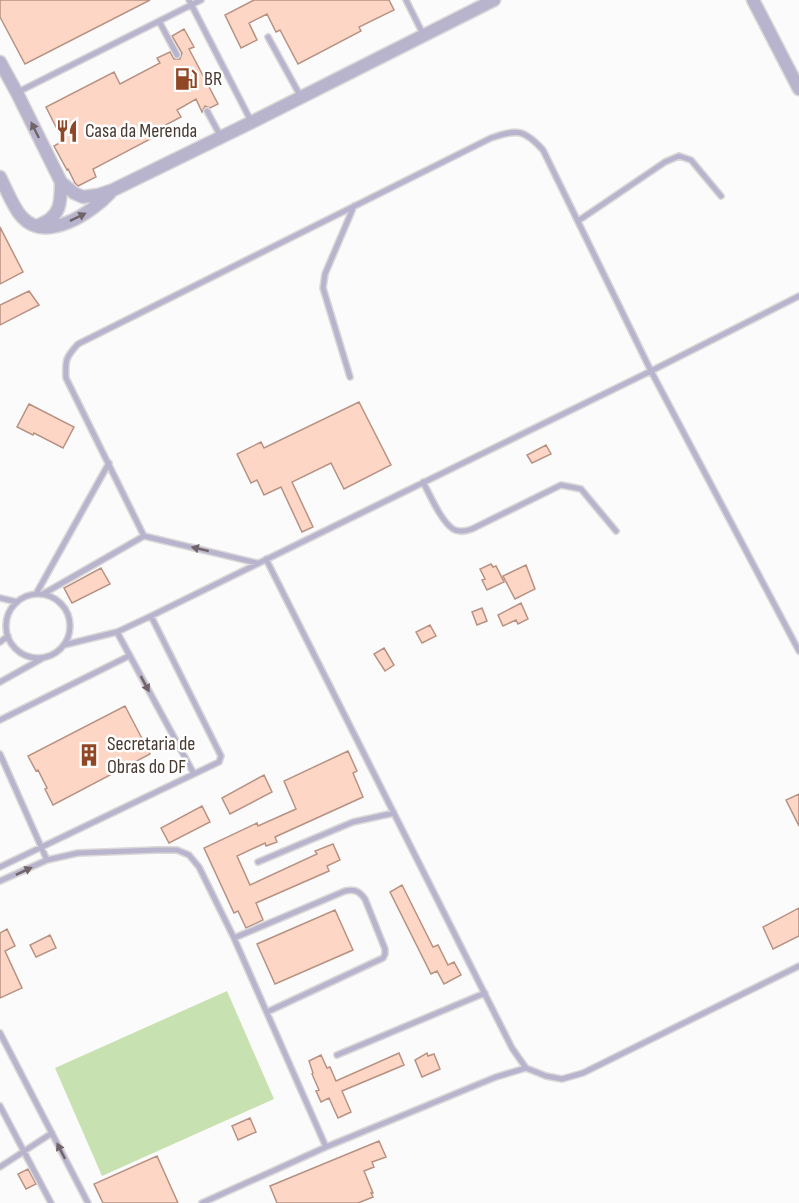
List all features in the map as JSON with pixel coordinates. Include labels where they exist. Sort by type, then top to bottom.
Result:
[{"type":"street","points":[[0,62],[61,182],[83,197],[113,190],[494,0]]},
{"type":"street","points":[[753,0],[799,88]]},
{"type":"street","points":[[0,177],[20,216],[35,226],[46,228],[59,225],[92,210],[113,190]]},
{"type":"street","points":[[35,226],[51,220],[55,215],[59,207],[61,182]]},
{"type":"lane","points":[[17,93],[159,21],[190,2],[201,0]]},
{"type":"lane","points":[[406,0],[424,36]]},
{"type":"lane","points":[[190,2],[252,122]]},
{"type":"lane","points":[[159,21],[177,55]]},
{"type":"lane","points":[[268,37],[301,97]]},
{"type":"lane","points":[[207,111],[221,137]]},
{"type":"lane","points":[[144,536],[66,378],[65,362],[78,344],[491,138],[509,132],[522,133],[532,138],[543,150],[651,371],[799,651]]},
{"type":"lane","points":[[578,221],[665,162],[679,156],[691,160],[722,196]]},
{"type":"lane","points":[[350,377],[322,288],[354,206]]},
{"type":"lane","points":[[64,645],[117,633],[799,296]]},
{"type":"lane","points":[[36,594],[109,463]]},
{"type":"lane","points":[[423,482],[438,511],[452,529],[460,532],[472,529],[561,485],[581,489],[616,531]]},
{"type":"lane","points":[[43,594],[144,536],[257,563]]},
{"type":"lane","points":[[266,559],[512,1048],[526,1068],[546,1076],[562,1079],[583,1073],[799,966]]},
{"type":"lane","points":[[0,682],[55,653],[69,637],[69,618],[66,609],[52,597],[36,594],[17,602],[7,618],[6,627],[13,646],[22,654],[33,658],[44,658]]},
{"type":"lane","points":[[0,598],[17,602]]},
{"type":"lane","points":[[0,867],[219,762],[221,756],[151,616]]},
{"type":"lane","points":[[117,633],[194,774]]},
{"type":"lane","points":[[0,642],[8,636]]},
{"type":"lane","points":[[0,720],[129,656]]},
{"type":"lane","points":[[0,754],[48,860]]},
{"type":"lane","points":[[258,862],[353,822],[394,813]]},
{"type":"lane","points":[[0,882],[48,860],[78,853],[177,850],[189,855],[199,867],[234,938],[326,1147]]},
{"type":"lane","points":[[234,938],[345,891],[353,889],[360,892],[365,899],[385,949],[383,958],[379,962],[267,1012]]},
{"type":"lane","points":[[337,1055],[485,993]]},
{"type":"lane","points":[[0,1033],[88,1203]]},
{"type":"lane","points":[[202,1203],[326,1147],[496,1077],[526,1068]]},
{"type":"lane","points":[[0,1106],[51,1203]]},
{"type":"lane","points":[[0,1167],[52,1134]]},
{"type":"green space","points":[[227,991],[274,1099],[102,1176],[55,1068]]},
{"type":"building","points":[[0,0],[150,0],[25,64],[0,17]]},
{"type":"building","points":[[254,0],[389,0],[394,10],[359,27],[361,31],[298,64],[280,30],[276,32],[267,14],[249,23],[257,40],[241,48],[225,15]]},
{"type":"building","points":[[184,29],[194,47],[189,49],[218,104],[210,108],[205,106],[202,112],[196,99],[177,110],[181,117],[156,130],[158,135],[93,169],[96,177],[78,186],[54,146],[63,141],[46,107],[114,72],[120,84],[160,63],[157,58],[170,52],[174,59],[180,59],[182,53],[172,36]]},
{"type":"building","points":[[0,227],[23,272],[0,284]]},
{"type":"building","points":[[29,291],[39,305],[0,325],[0,305]]},
{"type":"building","points":[[359,402],[391,465],[344,489],[331,463],[292,482],[313,527],[302,532],[281,487],[264,495],[257,480],[251,483],[237,454],[261,442],[264,448]]},
{"type":"building","points":[[29,404],[74,427],[63,448],[17,427]]},
{"type":"building","points":[[546,445],[551,454],[532,463],[527,455]]},
{"type":"building","points":[[491,564],[493,567],[496,566],[504,582],[487,590],[480,569]]},
{"type":"building","points":[[526,565],[535,589],[515,599],[503,576]]},
{"type":"building","points":[[101,568],[110,584],[72,603],[64,588]]},
{"type":"building","points":[[521,603],[528,619],[518,624],[516,620],[503,626],[498,615]]},
{"type":"building","points":[[482,608],[487,621],[477,625],[472,612]]},
{"type":"building","points":[[430,625],[436,636],[422,643],[416,632]]},
{"type":"building","points":[[384,648],[394,665],[385,671],[374,654]]},
{"type":"building","name":"Secretaria de Obras do DF","points":[[125,706],[150,754],[53,805],[38,770],[36,771],[28,756]]},
{"type":"building","points":[[348,751],[357,771],[353,773],[363,797],[275,837],[277,842],[266,846],[265,843],[237,856],[250,885],[317,854],[315,851],[333,844],[340,860],[327,866],[329,871],[256,903],[263,920],[246,928],[238,911],[234,913],[204,848],[257,823],[258,826],[296,809],[284,781]]},
{"type":"building","points":[[264,775],[272,792],[230,814],[222,798]]},
{"type":"building","points":[[799,794],[799,826],[786,800]]},
{"type":"building","points":[[202,806],[210,822],[169,843],[161,828]]},
{"type":"building","points":[[402,885],[433,947],[438,945],[448,965],[454,962],[461,975],[444,984],[437,971],[431,974],[390,892]]},
{"type":"building","points":[[799,908],[799,936],[773,949],[763,927]]},
{"type":"building","points":[[335,910],[353,950],[275,984],[257,944]]},
{"type":"building","points":[[7,929],[15,946],[5,951],[22,988],[0,998],[0,933]]},
{"type":"building","points":[[50,935],[56,948],[36,957],[30,945]]},
{"type":"building","points":[[399,1053],[404,1065],[342,1091],[351,1112],[338,1118],[329,1098],[321,1102],[309,1061],[321,1055],[336,1081]]},
{"type":"building","points":[[427,1053],[428,1056],[434,1054],[440,1069],[422,1077],[415,1060]]},
{"type":"building","points":[[250,1118],[256,1132],[238,1140],[232,1126]]},
{"type":"building","points":[[379,1141],[386,1157],[372,1162],[374,1167],[364,1171],[373,1197],[358,1203],[277,1203],[270,1186]]},
{"type":"building","points":[[157,1156],[178,1203],[103,1203],[94,1184]]},
{"type":"building","points":[[28,1169],[36,1184],[26,1189],[18,1174]]},
{"type":"place","name":"BR","points":[[186,79]]},
{"type":"place","name":"Casa da Merenda","points":[[67,131]]},
{"type":"place","name":"Secretaria de Obras do DF","points":[[89,755]]}]
